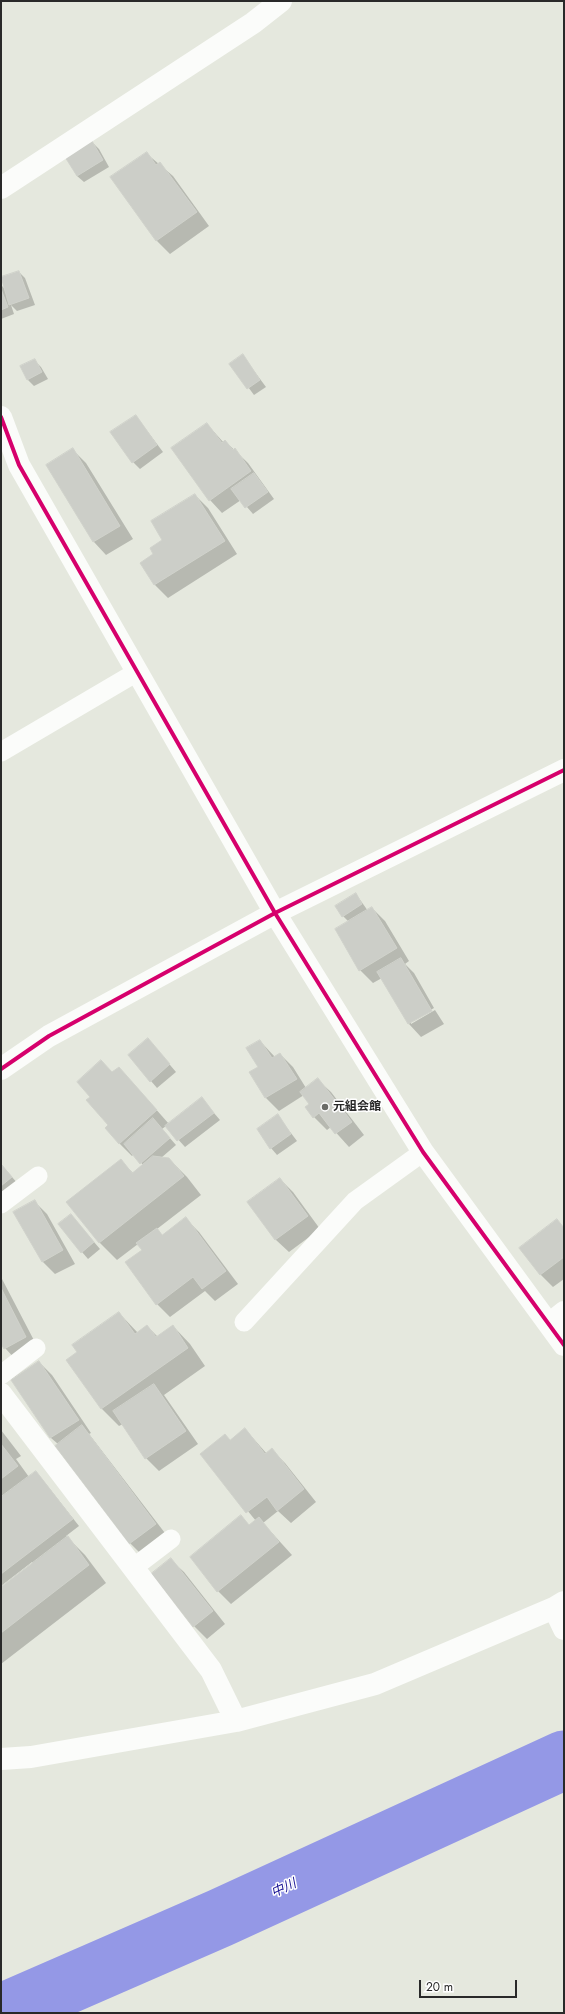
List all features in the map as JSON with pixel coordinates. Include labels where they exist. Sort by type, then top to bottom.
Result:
[{"type":"street","points":[[1,188],[253,23],[281,1]]},
{"type":"street","points":[[1,417],[19,465],[275,913],[423,1152],[556,1318],[564,1345]]},
{"type":"street","points":[[1,1069],[49,1036],[275,913],[564,770]]},
{"type":"street","points":[[1,1394],[211,1670],[236,1721]]},
{"type":"street","points":[[1,1759],[31,1757],[236,1721],[375,1684],[559,1605],[564,1629]]},
{"type":"lane","points":[[1,752],[137,672]]},
{"type":"lane","points":[[244,1322],[355,1201],[423,1152]]},
{"type":"lane","points":[[1,1204],[38,1176]]},
{"type":"lane","points":[[1,1375],[36,1348]]},
{"type":"lane","points":[[133,1568],[171,1539]]},
{"type":"building","points":[[92,141],[103,160],[77,176],[65,157]]},
{"type":"building","points":[[147,152],[156,165],[160,162],[197,212],[156,241],[110,177]]},
{"type":"building","points":[[19,271],[29,298],[9,305],[1,277]]},
{"type":"building","points":[[1,289],[8,307],[1,310]]},
{"type":"building","points":[[243,354],[260,380],[247,389],[229,364]]},
{"type":"building","points":[[35,359],[42,372],[27,380],[20,366]]},
{"type":"building","points":[[136,415],[157,445],[132,463],[110,432]]},
{"type":"building","points":[[207,423],[222,443],[225,440],[233,450],[235,448],[251,471],[209,501],[171,448]]},
{"type":"building","points":[[73,448],[120,526],[93,542],[46,465]]},
{"type":"building","points":[[254,473],[268,492],[245,508],[231,489]]},
{"type":"building","points":[[195,494],[225,541],[154,585],[140,563],[153,554],[150,548],[162,540],[151,521]]},
{"type":"building","points":[[356,893],[362,904],[342,917],[335,906]]},
{"type":"building","points":[[372,907],[397,948],[359,971],[335,929]]},
{"type":"building","points":[[401,958],[432,1011],[408,1024],[377,972]]},
{"type":"building","points":[[148,1038],[170,1064],[150,1082],[128,1055]]},
{"type":"building","points":[[260,1040],[272,1058],[280,1053],[297,1079],[265,1098],[249,1072],[258,1067],[246,1048]]},
{"type":"building","points":[[101,1060],[112,1072],[119,1067],[157,1110],[119,1144],[105,1128],[108,1125],[86,1100],[90,1097],[77,1082]]},
{"type":"building","points":[[318,1078],[352,1122],[335,1134],[319,1113],[313,1118],[305,1107],[309,1104],[300,1092]]},
{"type":"building","points":[[202,1097],[214,1113],[177,1141],[165,1126]]},
{"type":"building","points":[[278,1114],[291,1134],[270,1149],[257,1129]]},
{"type":"building","points":[[153,1118],[170,1138],[140,1164],[124,1144]]},
{"type":"building","points":[[153,1156],[169,1158],[184,1176],[99,1243],[66,1202],[121,1159],[132,1173]]},
{"type":"building","points":[[1,1164],[12,1177],[1,1186]]},
{"type":"building","points":[[280,1178],[308,1216],[275,1240],[247,1202]]},
{"type":"building","points":[[35,1200],[63,1250],[42,1262],[13,1212]]},
{"type":"building","points":[[71,1214],[94,1242],[81,1253],[58,1224]]},
{"type":"building","points":[[186,1217],[226,1271],[202,1289],[193,1277],[156,1305],[125,1262],[142,1250],[136,1243],[157,1228],[162,1235]]},
{"type":"building","points":[[557,1219],[564,1228],[564,1257],[540,1275],[519,1248]]},
{"type":"building","points":[[1,1288],[26,1337],[4,1349],[1,1344]]},
{"type":"building","points":[[119,1312],[135,1334],[147,1325],[156,1337],[173,1325],[188,1348],[101,1409],[66,1360],[77,1352],[72,1345]]},
{"type":"building","points":[[39,1361],[79,1420],[50,1438],[11,1380]]},
{"type":"building","points":[[154,1384],[186,1431],[145,1459],[113,1411]]},
{"type":"building","points":[[82,1425],[156,1524],[129,1544],[55,1446]]},
{"type":"building","points":[[245,1428],[265,1454],[272,1448],[304,1489],[277,1511],[267,1497],[246,1513],[200,1454],[225,1434],[230,1440]]},
{"type":"building","points":[[1,1444],[18,1466],[1,1479]]},
{"type":"building","points":[[36,1471],[73,1519],[1,1574],[1,1497]]},
{"type":"building","points":[[241,1515],[249,1525],[259,1517],[279,1542],[217,1592],[190,1557]]},
{"type":"building","points":[[68,1536],[89,1565],[1,1633],[1,1587]]},
{"type":"building","points":[[171,1558],[213,1611],[193,1627],[151,1574]]},
{"type":"waterway","name":"中川","points":[[2,2013],[220,1918],[564,1760]]},
{"type":"cycle path","points":[[1,417],[19,465],[275,913],[423,1152],[564,1345]]},
{"type":"cycle path","points":[[1,1069],[49,1036],[275,913],[564,770]]},
{"type":"place","name":"元組会館","points":[[325,1107]]}]
